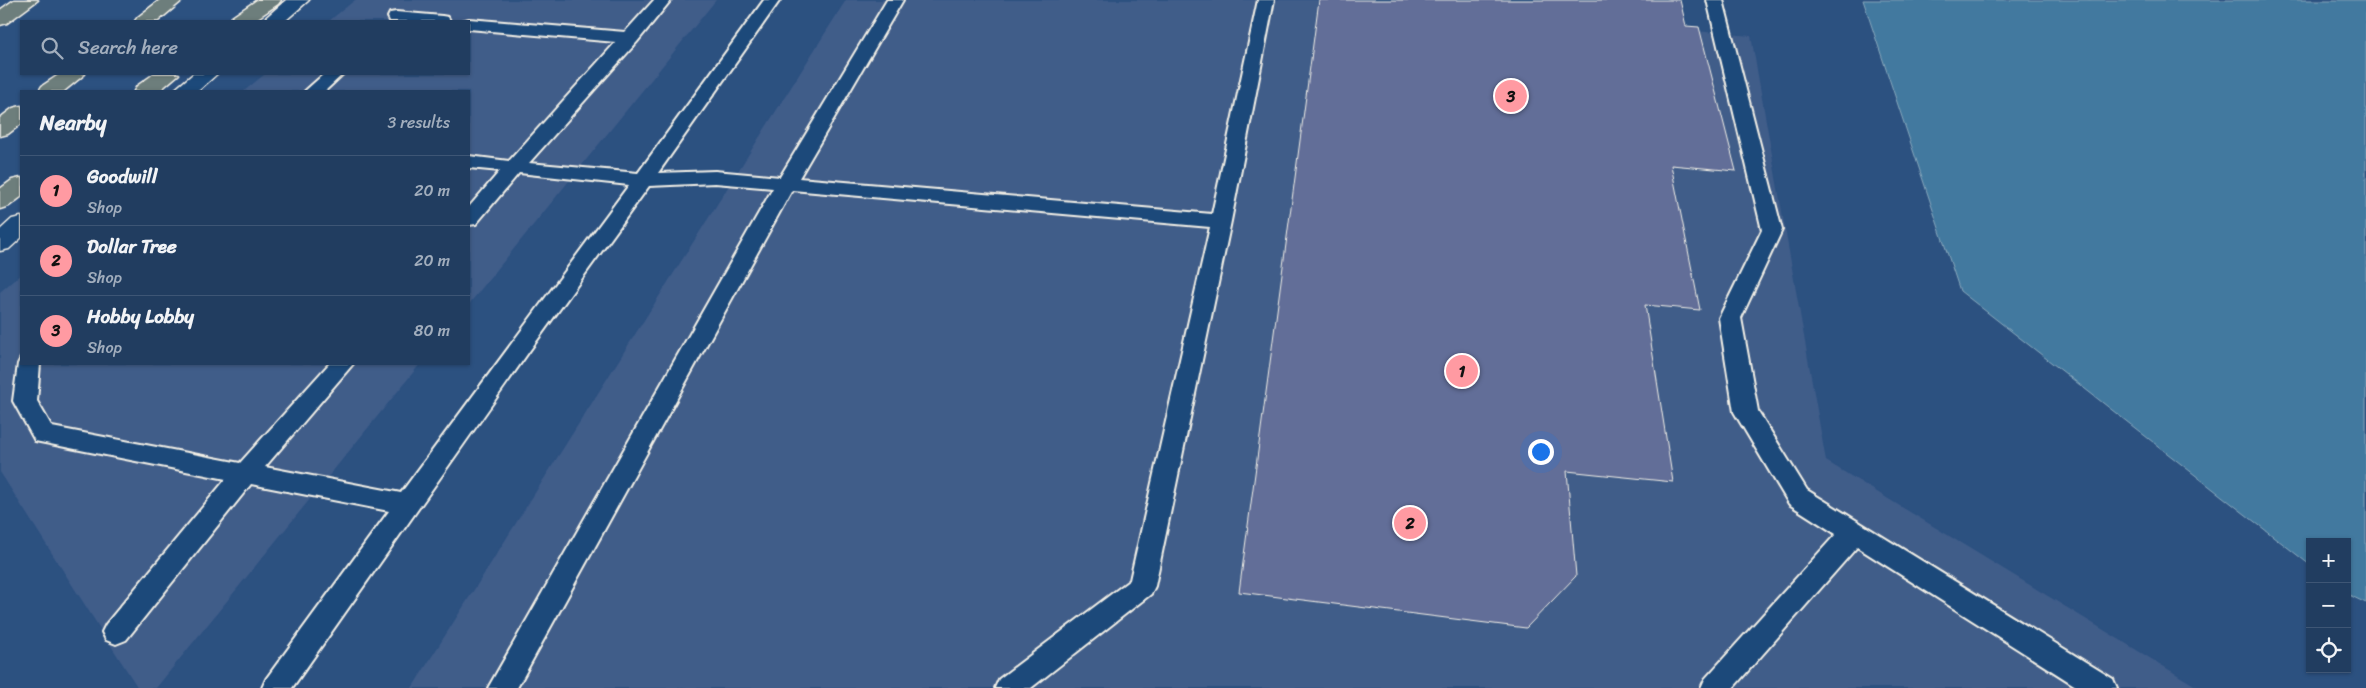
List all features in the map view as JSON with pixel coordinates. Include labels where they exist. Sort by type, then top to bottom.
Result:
[{"type":"highway","points":[[0,19],[28,0]]},
{"type":"highway","points":[[146,20],[173,0]]},
{"type":"highway","points":[[240,20],[271,0]]},
{"type":"highway","points":[[51,90],[73,75]]},
{"type":"highway","points":[[146,90],[167,75]]},
{"type":"highway","points":[[0,128],[20,114]]},
{"type":"highway","points":[[0,201],[20,186]]},
{"type":"main road","points":[[273,20],[299,0]]},
{"type":"main road","points":[[185,90],[205,75]]},
{"type":"main road","points":[[0,243],[20,226]]},
{"type":"lane","points":[[394,19],[415,0]]},
{"type":"lane","points":[[470,217],[663,0]]},
{"type":"lane","points":[[276,688],[522,344],[644,180],[772,0]]},
{"type":"lane","points":[[502,688],[786,183],[896,0]]},
{"type":"lane","points":[[1009,688],[1142,586],[1222,221],[1266,0]]},
{"type":"lane","points":[[1715,0],[1772,230],[1730,318],[1746,412],[1798,497],[2103,688]]},
{"type":"lane","points":[[394,19],[418,20]]},
{"type":"lane","points":[[470,24],[631,38]]},
{"type":"lane","points":[[315,90],[333,75]]},
{"type":"lane","points":[[470,162],[644,180],[715,177],[1222,221]]},
{"type":"lane","points":[[29,365],[26,401],[44,434],[407,504]]},
{"type":"lane","points":[[116,632],[246,473],[341,365]]},
{"type":"lane","points":[[1715,688],[1855,531]]},
{"type":"shaded area","points":[[355,0],[716,0],[470,303],[470,90],[245,90],[264,75],[470,75],[470,20],[330,20]]},
{"type":"shaded area","points":[[846,0],[1347,0],[1751,36],[1826,461],[2199,688],[412,688]]},
{"type":"shaded area","points":[[1863,0],[2366,0],[2366,603],[2351,596],[2351,538],[2306,538],[2306,562],[1960,291]]},
{"type":"shaded area","points":[[20,275],[20,365],[419,365],[156,688],[138,688],[0,472],[0,292]]},
{"type":"building","points":[[1319,0],[1680,0],[1686,26],[1699,27],[1736,171],[1671,165],[1700,310],[1645,305],[1673,482],[1567,471],[1576,576],[1526,628],[1239,592]]},
{"type":"place","name":"Hobby Lobby","points":[[1511,96]]},
{"type":"place","name":"Goodwill","points":[[1462,371]]},
{"type":"place","name":"Dollar Tree","points":[[1410,523]]}]
